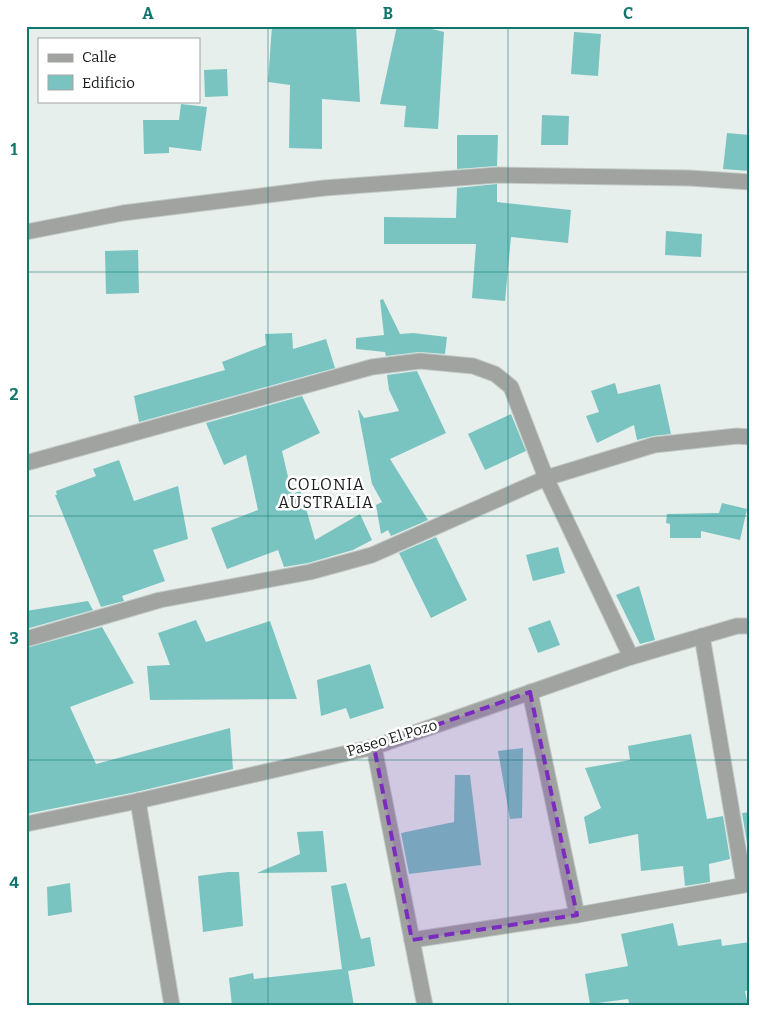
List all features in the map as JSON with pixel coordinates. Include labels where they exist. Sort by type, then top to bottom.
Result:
[{"type":"street","points":[[26,232],[123,213],[305,190],[489,176],[689,178],[750,182]]},
{"type":"street","points":[[26,463],[372,367],[420,361],[473,366],[495,374],[511,387],[546,478],[631,657]]},
{"type":"street","points":[[26,639],[160,600],[310,572],[372,555],[546,478],[654,445],[737,436],[750,437]]},
{"type":"street","name":"Paseo El Pozo","points":[[26,824],[138,801],[374,747],[631,657],[737,626],[750,626]]},
{"type":"street","points":[[412,940],[577,915],[747,884],[702,636]]},
{"type":"street","points":[[530,692],[577,915]]},
{"type":"street","points":[[374,747],[412,940],[420,1005]]},
{"type":"street","points":[[138,801],[172,1006]]},
{"type":"highlighted area","points":[[530,692],[577,915],[412,940],[374,747]]},
{"type":"building","points":[[272,26],[356,26],[360,102],[322,99],[322,149],[289,148],[290,85],[268,82]]},
{"type":"building","points":[[397,26],[420,26],[444,32],[438,129],[404,127],[406,106],[380,104]]},
{"type":"building","points":[[574,32],[601,34],[598,76],[571,74]]},
{"type":"building","points":[[227,69],[228,96],[205,97],[204,70]]},
{"type":"building","points":[[181,104],[207,107],[201,151],[169,147],[169,153],[144,154],[143,120],[179,120]]},
{"type":"building","points":[[542,115],[569,116],[568,145],[541,145]]},
{"type":"building","points":[[727,133],[750,135],[750,171],[723,169]]},
{"type":"building","points":[[457,135],[498,135],[497,166],[457,169]]},
{"type":"building","points":[[497,184],[497,202],[571,210],[568,243],[511,237],[505,301],[472,298],[476,244],[384,244],[384,217],[456,218],[457,188]]},
{"type":"building","points":[[666,231],[702,234],[701,257],[665,255]]},
{"type":"building","points":[[138,250],[139,293],[106,294],[105,251]]},
{"type":"building","points":[[383,299],[400,334],[413,333],[447,337],[445,354],[419,352],[386,356],[385,352],[356,349],[356,338],[384,335],[380,300]]},
{"type":"building","points":[[292,333],[293,349],[326,339],[335,368],[139,422],[134,396],[225,370],[222,362],[266,345],[265,334]]},
{"type":"building","points":[[417,371],[446,433],[390,459],[428,520],[391,536],[388,530],[381,534],[376,505],[382,502],[372,484],[358,410],[364,418],[399,411],[389,390],[387,375]]},
{"type":"building","points":[[615,383],[618,394],[660,384],[671,434],[637,440],[634,425],[597,443],[586,416],[599,412],[591,391]]},
{"type":"building","points":[[302,396],[320,433],[282,451],[292,494],[301,491],[315,540],[360,514],[372,540],[353,550],[308,563],[284,567],[278,550],[227,569],[211,528],[258,510],[246,455],[224,465],[206,423]]},
{"type":"building","points":[[511,414],[526,451],[485,470],[468,434]]},
{"type":"building","points":[[119,460],[134,501],[178,486],[188,539],[153,550],[165,581],[122,596],[124,601],[101,607],[55,495],[57,495],[56,491],[96,476],[93,469]]},
{"type":"building","points":[[722,503],[747,509],[740,540],[701,531],[701,538],[670,538],[670,524],[666,523],[667,514],[719,513]]},
{"type":"building","points":[[436,537],[467,600],[431,618],[399,553]]},
{"type":"building","points":[[558,547],[565,573],[533,581],[526,555]]},
{"type":"building","points":[[639,586],[655,640],[640,644],[616,595]]},
{"type":"building","points":[[88,601],[93,610],[26,629],[26,611]]},
{"type":"building","points":[[196,620],[206,642],[270,621],[297,699],[150,700],[147,666],[170,665],[158,633]]},
{"type":"building","points":[[550,620],[560,645],[538,653],[528,628]]},
{"type":"building","points":[[102,627],[134,683],[70,707],[96,764],[230,728],[233,769],[136,792],[26,814],[26,648]]},
{"type":"building","points":[[370,664],[384,708],[350,719],[346,708],[321,716],[317,680]]},
{"type":"building","points":[[691,734],[707,819],[723,816],[730,859],[709,864],[710,882],[685,886],[683,866],[641,871],[638,834],[589,844],[584,817],[601,808],[585,768],[630,760],[628,746]]},
{"type":"building","points":[[523,748],[522,818],[510,819],[498,751]]},
{"type":"building","points":[[455,775],[470,775],[481,865],[409,874],[401,833],[454,822]]},
{"type":"building","points":[[750,812],[750,855],[749,855],[742,813]]},
{"type":"building","points":[[323,831],[327,872],[257,873],[300,854],[297,832]]},
{"type":"building","points":[[239,872],[243,926],[203,932],[198,876]]},
{"type":"building","points":[[70,883],[72,912],[48,916],[47,887]]},
{"type":"building","points":[[346,883],[361,939],[370,937],[375,966],[348,971],[354,1006],[232,1006],[229,978],[253,973],[254,979],[342,969],[331,886]]},
{"type":"building","points":[[673,923],[678,946],[721,939],[722,946],[750,942],[750,990],[745,991],[748,1006],[630,1006],[628,999],[590,1004],[585,974],[628,966],[621,934]]},
{"type":"district","name":"COLONIA AUSTRALIA","points":[[326,493]]}]
